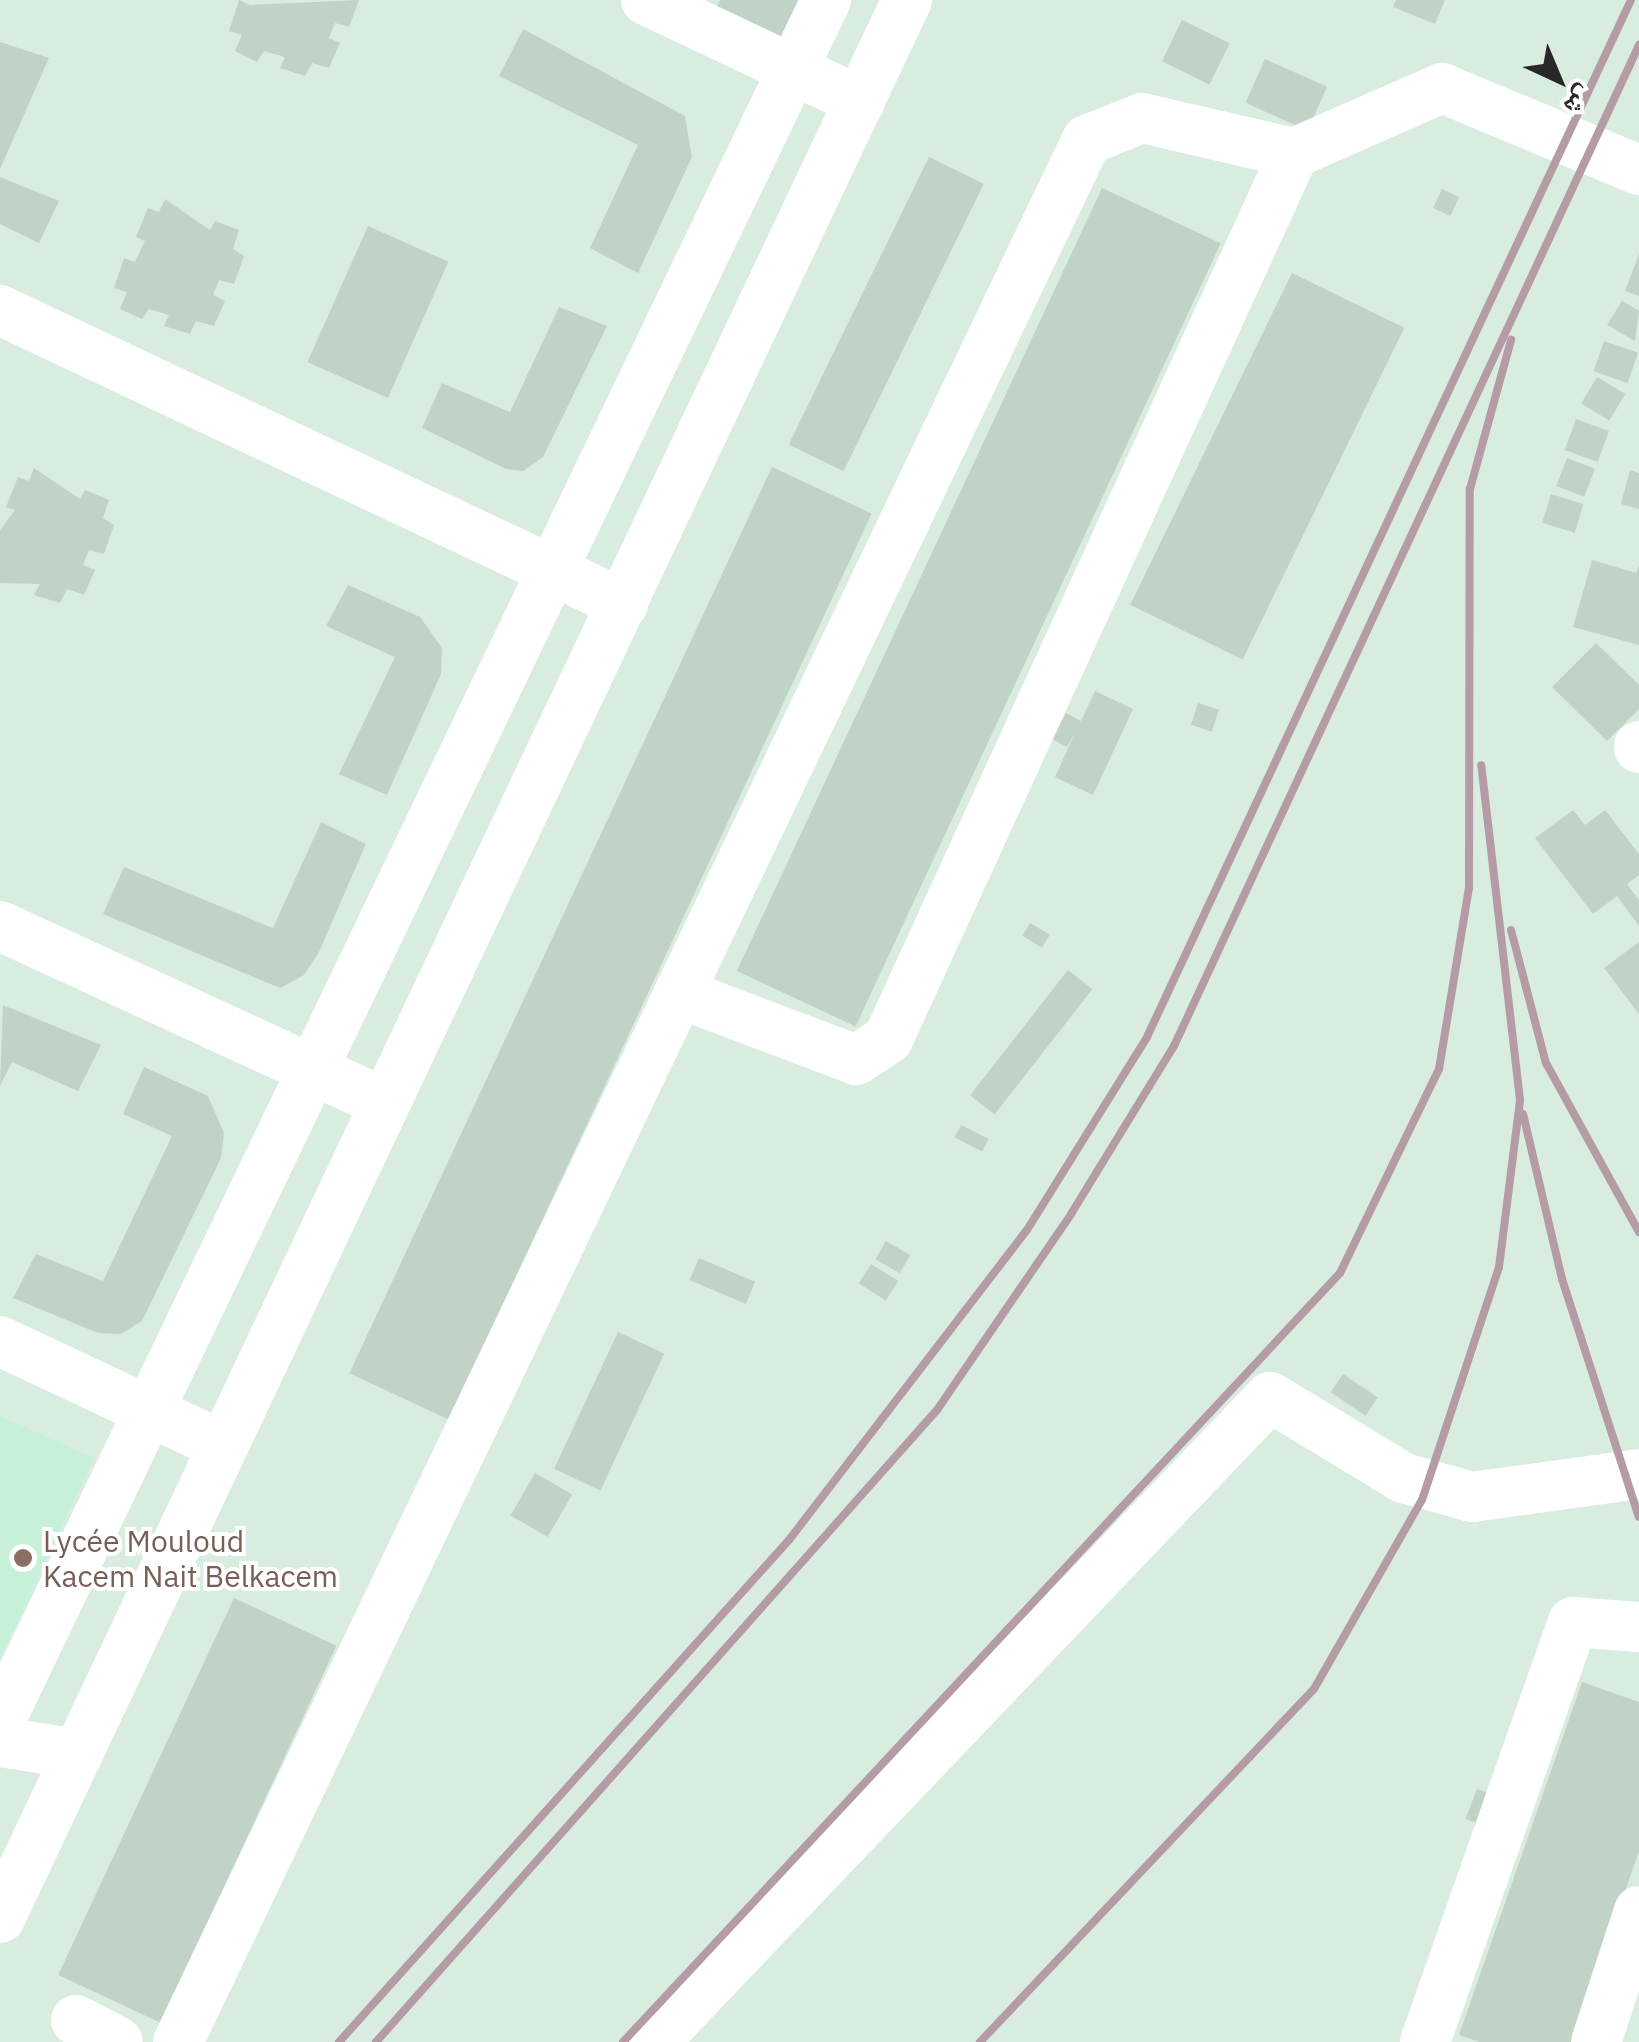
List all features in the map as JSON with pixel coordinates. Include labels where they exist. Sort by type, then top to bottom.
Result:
[{"type":"street","points":[[646,0],[860,101]]},
{"type":"street","points":[[0,1721],[826,0]]},
{"type":"street","points":[[0,1918],[907,0]]},
{"type":"street","points":[[178,2042],[1087,140],[1142,118],[1294,153],[1442,88],[1639,170]]},
{"type":"street","points":[[680,992],[856,1060],[888,1039],[1294,153]]},
{"type":"street","points":[[0,310],[623,604]]},
{"type":"street","points":[[0,926],[384,1103]]},
{"type":"street","points":[[0,1341],[221,1445]]},
{"type":"street","points":[[654,2042],[1270,1397],[1404,1478],[1472,1498],[1639,1474]]},
{"type":"street","points":[[1425,2042],[1573,1622],[1639,1627]]},
{"type":"street","points":[[0,1742],[78,1754]]},
{"type":"street","points":[[1596,2042],[1639,1912]]},
{"type":"shaded area","name":"Lycée Mouloud Kacem Nait Belkacem","points":[[0,1416],[94,1458],[0,1658]]},
{"type":"building","points":[[239,0],[250,5],[359,0],[349,27],[335,23],[329,38],[340,43],[329,68],[312,63],[305,76],[280,68],[285,57],[264,51],[257,62],[235,51],[242,35],[229,31]]},
{"type":"building","points":[[720,0],[803,0],[777,50],[711,17]]},
{"type":"building","points":[[1396,0],[1445,0],[1435,24],[1393,7]]},
{"type":"building","points":[[1182,20],[1230,43],[1209,85],[1162,61]]},
{"type":"building","points":[[523,29],[685,116],[692,157],[638,273],[590,248],[638,145],[499,76]]},
{"type":"building","points":[[0,42],[49,58],[0,169]]},
{"type":"building","points":[[1265,59],[1327,87],[1308,131],[1245,103]]},
{"type":"building","points":[[929,157],[984,184],[844,471],[789,445]]},
{"type":"building","points":[[0,177],[59,201],[39,243],[0,224]]},
{"type":"building","points":[[1102,188],[1221,243],[856,1026],[737,971]]},
{"type":"building","points":[[1442,189],[1459,197],[1450,216],[1433,208]]},
{"type":"building","points":[[165,199],[210,230],[215,221],[239,230],[233,249],[244,256],[234,284],[219,280],[213,295],[225,301],[214,326],[196,321],[190,334],[164,326],[169,315],[149,309],[142,319],[120,309],[127,292],[114,288],[124,258],[135,262],[145,241],[136,237],[148,208],[159,212]]},
{"type":"building","points":[[368,226],[448,262],[388,398],[307,362]]},
{"type":"building","points":[[1639,254],[1639,296],[1625,291]]},
{"type":"building","points":[[1292,273],[1404,328],[1243,659],[1130,605]]},
{"type":"building","points":[[1622,301],[1639,311],[1635,341],[1607,325]]},
{"type":"building","points":[[559,307],[607,326],[543,457],[523,471],[506,469],[422,428],[442,383],[510,412]]},
{"type":"building","points":[[1604,341],[1638,353],[1628,383],[1594,371]]},
{"type":"building","points":[[1597,377],[1625,394],[1609,421],[1581,404]]},
{"type":"building","points":[[1576,419],[1609,431],[1598,462],[1565,450]]},
{"type":"building","points":[[1567,458],[1595,469],[1584,497],[1556,486]]},
{"type":"building","points":[[772,467],[872,513],[449,1420],[349,1373]]},
{"type":"building","points":[[34,468],[80,499],[85,490],[109,500],[103,518],[114,525],[104,554],[89,550],[83,565],[95,570],[84,595],[67,589],[60,603],[34,595],[40,584],[0,583],[0,530],[15,510],[6,507],[18,477],[29,481]]},
{"type":"building","points":[[1630,470],[1639,473],[1639,509],[1621,504]]},
{"type":"building","points":[[1551,494],[1584,504],[1575,533],[1542,523]]},
{"type":"building","points":[[1592,560],[1636,573],[1639,565],[1639,645],[1573,627]]},
{"type":"building","points":[[348,585],[420,617],[442,648],[441,674],[387,795],[339,774],[395,657],[326,626]]},
{"type":"building","points":[[1596,643],[1639,685],[1639,709],[1607,741],[1552,687]]},
{"type":"building","points":[[1095,691],[1133,709],[1093,795],[1055,777],[1075,733],[1067,747],[1052,739],[1066,713],[1081,721]]},
{"type":"building","points":[[1198,703],[1219,710],[1212,732],[1191,725]]},
{"type":"building","points":[[1573,810],[1585,825],[1605,810],[1639,854],[1639,875],[1627,884],[1639,900],[1639,926],[1617,896],[1593,914],[1535,838]]},
{"type":"building","points":[[321,822],[366,844],[319,952],[304,975],[280,988],[103,914],[124,867],[273,928]]},
{"type":"building","points":[[1030,923],[1050,935],[1042,948],[1022,936]]},
{"type":"building","points":[[1639,942],[1639,1014],[1604,968]]},
{"type":"building","points":[[1068,970],[1092,989],[995,1114],[970,1095]]},
{"type":"building","points":[[3,1005],[101,1045],[78,1091],[12,1062],[0,1086]]},
{"type":"building","points":[[144,1067],[208,1096],[224,1133],[221,1158],[142,1321],[121,1334],[98,1333],[13,1298],[36,1254],[103,1281],[172,1136],[123,1114]]},
{"type":"building","points":[[961,1125],[989,1139],[982,1152],[955,1137]]},
{"type":"building","points":[[886,1241],[910,1255],[900,1273],[876,1259]]},
{"type":"building","points":[[699,1258],[755,1282],[746,1304],[690,1280]]},
{"type":"building","points":[[871,1264],[898,1281],[886,1300],[859,1284]]},
{"type":"building","points":[[618,1332],[664,1354],[600,1490],[554,1469]]},
{"type":"building","points":[[1343,1374],[1378,1397],[1366,1416],[1331,1392]]},
{"type":"building","points":[[535,1473],[572,1494],[548,1537],[510,1515]]},
{"type":"building","points":[[234,1598],[336,1646],[161,2023],[58,1975]]},
{"type":"building","points":[[1582,1682],[1639,1702],[1639,1851],[1573,2042],[1480,2042],[1459,2035]]},
{"type":"building","points":[[1477,1789],[1493,1795],[1481,1825],[1466,1819]]},
{"type":"railway","points":[[339,2042],[789,1540],[1027,1230],[1147,1037],[1631,0]]},
{"type":"railway","points":[[376,2042],[937,1410],[1071,1214],[1174,1046],[1639,45]]},
{"type":"railway","points":[[623,2042],[1340,1273],[1439,1069],[1469,888],[1470,489],[1511,340]]},
{"type":"railway","points":[[980,2042],[1314,1689],[1422,1500],[1499,1267],[1520,1100],[1481,765]]},
{"type":"railway","points":[[1511,930],[1546,1063],[1639,1232]]},
{"type":"railway","points":[[1523,1114],[1562,1279],[1639,1517]]},
{"type":"place","name":"Lycée Mouloud Kacem Nait Belkacem","points":[[23,1558]]}]
